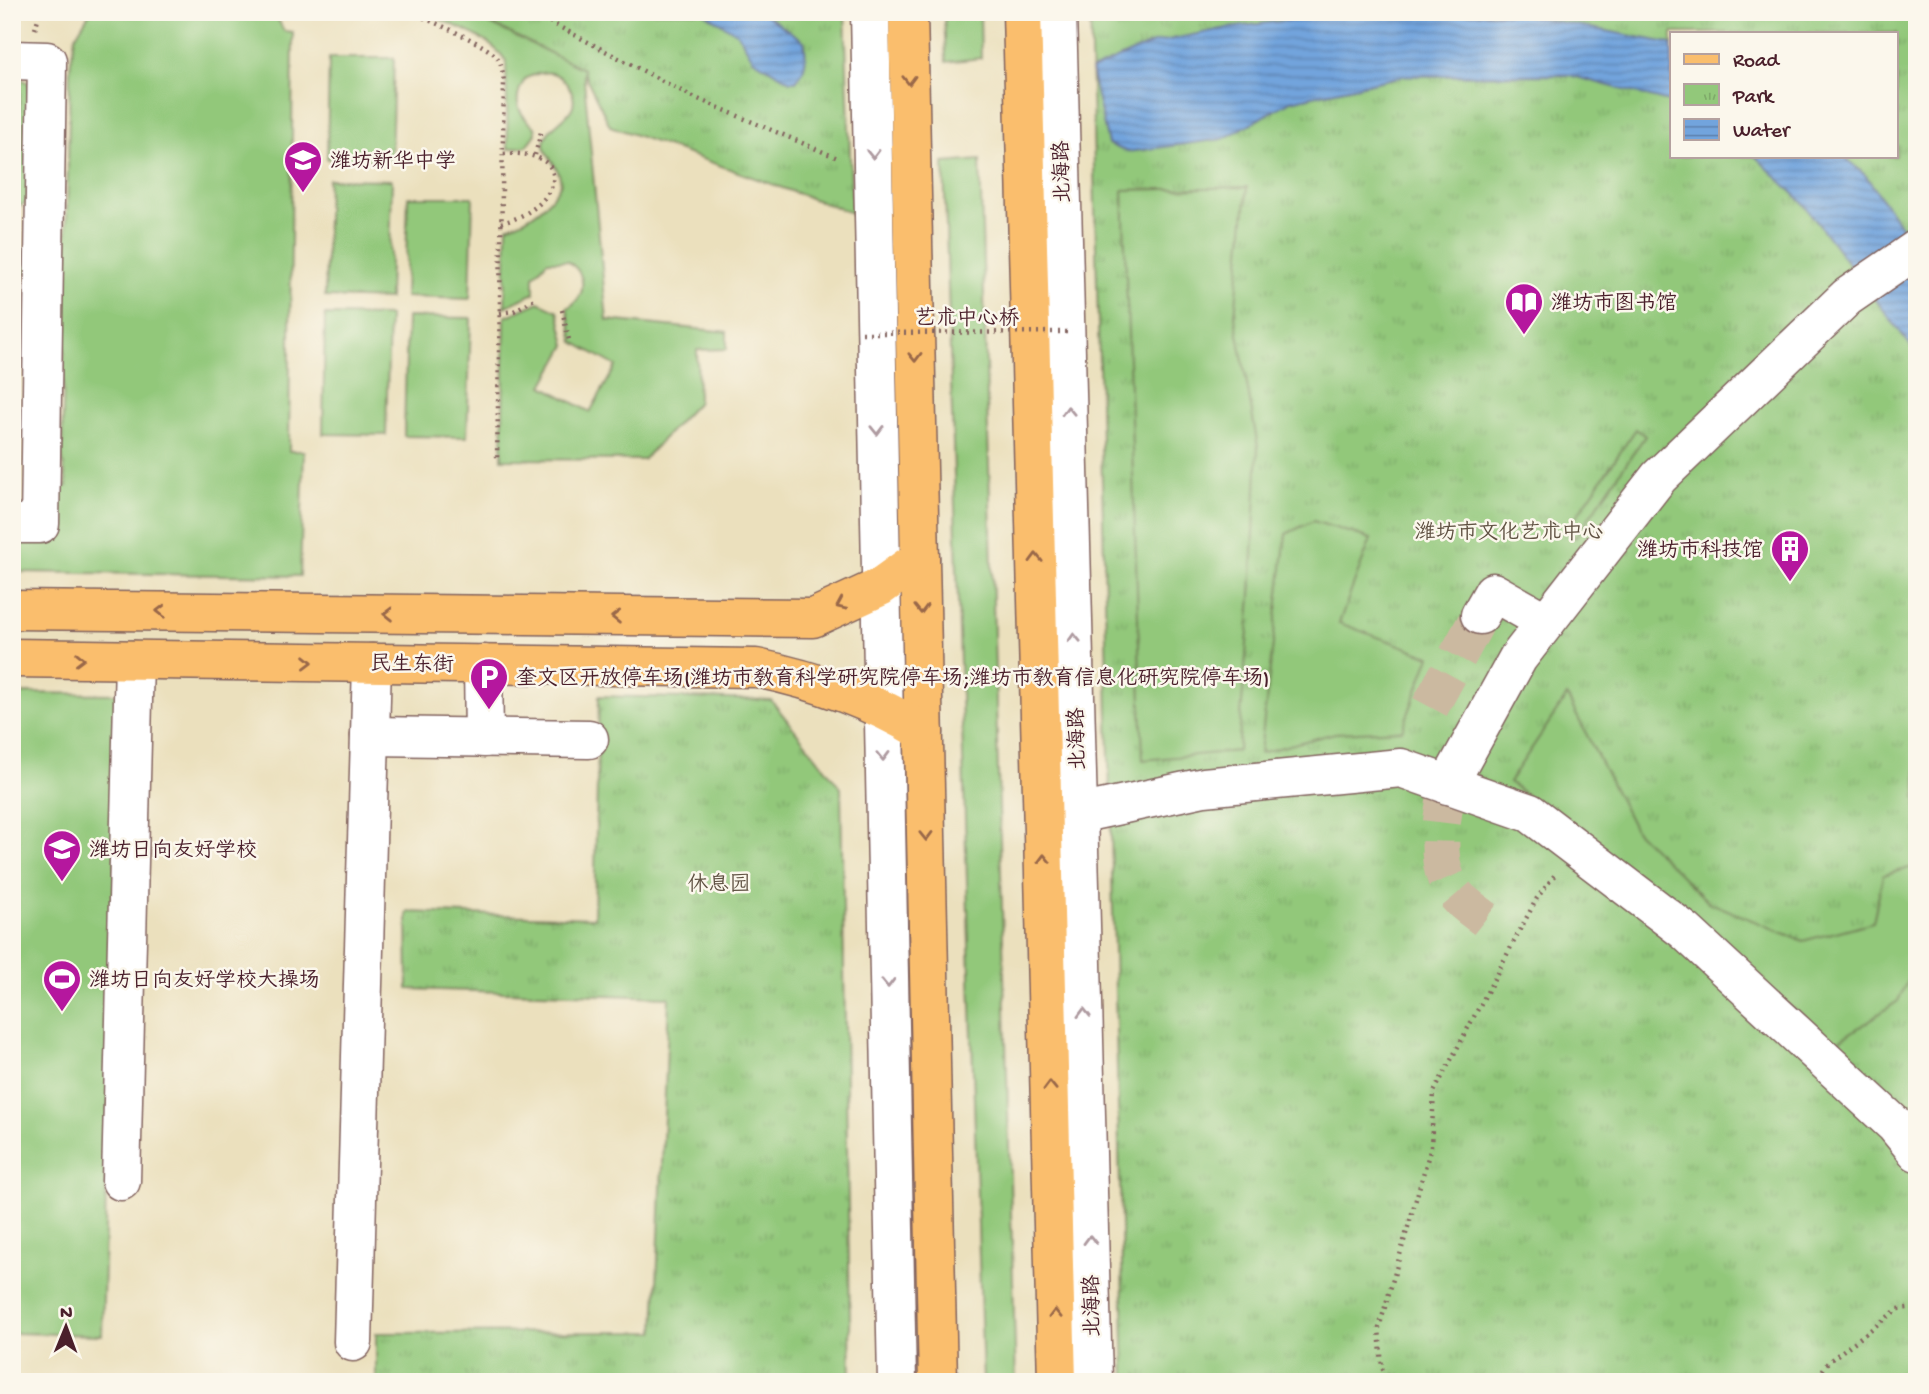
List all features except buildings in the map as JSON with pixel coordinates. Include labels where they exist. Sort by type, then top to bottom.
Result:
[{"type":"main road","points":[[908,12],[938,1382]]},
{"type":"main road","name":"北海路","points":[[1021,12],[1064,960],[1057,1382]]},
{"type":"main road","points":[[12,610],[813,618],[880,587],[920,558]]},
{"type":"main road","name":"民生东街","points":[[12,658],[756,668],[803,677],[882,707],[924,732]]},
{"type":"street","points":[[870,12],[897,1382]]},
{"type":"street","name":"北海路","points":[[1057,12],[1078,814],[1064,960],[1093,1382]]},
{"type":"street","points":[[12,60],[47,61],[29,228],[40,524],[12,524]]},
{"type":"street","points":[[1448,785],[1518,658],[1660,477],[1847,297],[1917,249]]},
{"type":"street","points":[[1480,615],[1493,592],[1546,622]]},
{"type":"street","points":[[121,1181],[134,660]]},
{"type":"street","points":[[353,1342],[372,663]]},
{"type":"street","points":[[483,664],[484,738]]},
{"type":"street","points":[[370,736],[589,739]]},
{"type":"street","points":[[1078,814],[1203,788],[1401,768],[1530,813],[1685,931],[1895,1125],[1917,1152]]},
{"type":"path","points":[[411,12],[498,58],[504,82],[497,460]]},
{"type":"path","points":[[531,12],[691,96],[842,160]]},
{"type":"path","points":[[535,155],[542,128]]},
{"type":"path","points":[[501,223],[534,210],[552,190],[552,170],[542,158],[528,152],[503,154]]},
{"type":"path","points":[[500,313],[514,311],[537,298]]},
{"type":"path","points":[[562,310],[569,340]]},
{"type":"path","name":"艺术中心桥","points":[[862,333],[1072,332]]},
{"type":"path","points":[[1391,1382],[1382,1368],[1379,1328],[1431,1147],[1434,1092],[1537,898],[1575,848]]},
{"type":"path","points":[[1815,1382],[1828,1362],[1898,1309],[1917,1307]]},
{"type":"green space","points":[[90,12],[274,12],[284,31],[293,32],[289,451],[304,451],[300,576],[12,572],[12,540],[52,540],[54,485],[67,486],[62,456],[70,67],[75,37]]},
{"type":"green space","points":[[423,12],[466,12],[583,69],[607,320],[727,332],[727,349],[697,350],[698,402],[643,460],[502,459],[505,317],[539,302],[558,311],[566,345],[543,386],[590,412],[616,366],[574,342],[567,308],[579,297],[582,284],[578,272],[567,261],[547,261],[534,276],[534,293],[505,307],[507,227],[538,211],[561,183],[558,170],[544,145],[551,130],[569,112],[573,97],[566,83],[555,74],[542,73],[526,78],[519,92],[518,105],[535,127],[536,134],[527,146],[508,149],[506,61],[499,52],[480,38]]},
{"type":"green space","points":[[467,12],[845,12],[852,213],[610,126],[582,69]]},
{"type":"green space","points":[[944,12],[980,12],[981,58],[946,62]]},
{"type":"green space","name":"潍坊市文化艺术中心","points":[[1090,12],[1917,12],[1917,1382],[1125,1382]]},
{"type":"green space","points":[[329,58],[394,58],[391,160],[327,159]]},
{"type":"green space","points":[[12,74],[29,83],[27,202],[12,211],[12,159],[19,158],[20,85],[12,84]]},
{"type":"green space","points":[[980,160],[1016,1382],[983,1382],[944,163]]},
{"type":"green space","points":[[328,179],[392,180],[389,299],[325,297]]},
{"type":"green space","points":[[1247,187],[1235,316],[1258,447],[1251,596],[1238,751],[1143,760],[1123,190]]},
{"type":"green space","points":[[408,197],[473,197],[470,299],[405,297]]},
{"type":"green space","points":[[12,240],[25,250],[30,272],[12,279]]},
{"type":"green space","points":[[325,315],[389,316],[386,435],[323,434]]},
{"type":"green space","points":[[407,317],[471,318],[467,437],[404,436]]},
{"type":"green space","points":[[1636,429],[1645,436],[1575,538],[1567,530]]},
{"type":"green space","points":[[1313,521],[1371,539],[1339,623],[1430,656],[1402,730],[1335,733],[1260,753],[1286,534]]},
{"type":"green space","name":"潍坊日向友好学校大操场","points":[[12,693],[120,694],[102,1335],[12,1333]]},
{"type":"green space","name":"休息园","points":[[599,696],[771,700],[841,788],[851,1382],[376,1382],[376,1333],[655,1332],[669,997],[408,989],[407,912],[594,918]]},
{"type":"green space","points":[[1567,696],[1635,830],[1708,902],[1803,941],[1873,922],[1883,875],[1917,866],[1917,960],[1898,1001],[1834,1044],[1621,865],[1509,782]]},
{"type":"water","points":[[703,12],[762,12],[804,41],[805,62],[800,76],[796,81],[790,81],[753,59],[738,34]]},
{"type":"water","points":[[1346,12],[1520,14],[1670,44],[1670,102],[1569,75],[1403,76],[1291,101],[1223,139],[1127,152],[1108,144],[1091,70],[1153,43],[1222,29]]},
{"type":"water","points":[[1757,158],[1846,158],[1866,176],[1917,249],[1917,354],[1801,201]]},
{"type":"tunnel","points":[[1430,707],[1480,615]]},
{"type":"tunnel","points":[[1448,785],[1440,842],[1443,870],[1456,895],[1490,923]]},
{"type":"place","name":"潍坊新华中学","points":[[303,194]]},
{"type":"place","name":"潍坊市图书馆","points":[[1524,336]]},
{"type":"place","name":"潍坊市科技馆","points":[[1790,583]]},
{"type":"place","name":"奎文区开放停车场(潍坊市教育科学研究院停车场;潍坊市教育信息化研究院停车场)","points":[[489,711]]},
{"type":"place","name":"潍坊日向友好学校","points":[[62,883]]},
{"type":"place","name":"潍坊日向友好学校大操场","points":[[62,1013]]}]
